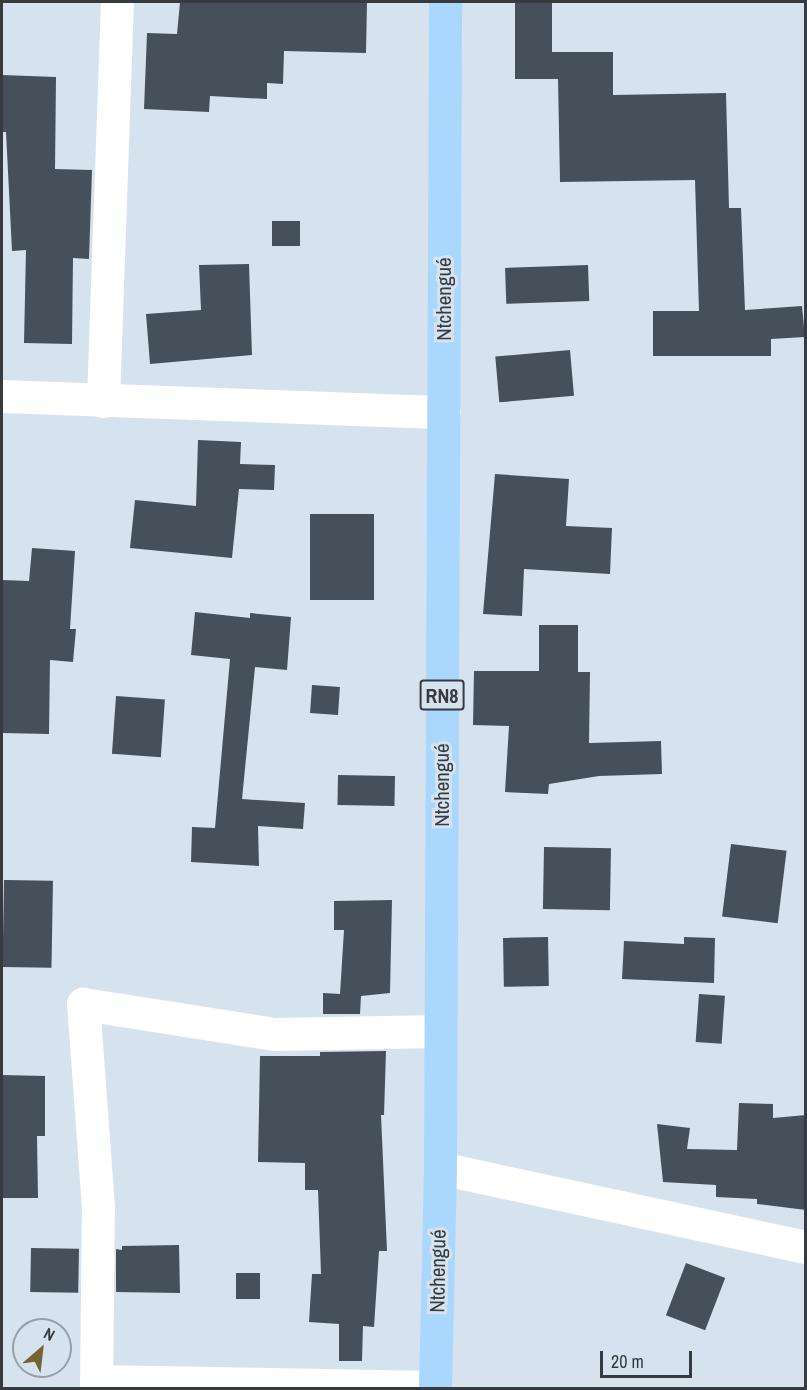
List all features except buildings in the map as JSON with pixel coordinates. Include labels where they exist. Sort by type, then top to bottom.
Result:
[{"type":"main road","name":"Ntchengué","points":[[435,1388],[440,1168],[444,2]]},
{"type":"street","points":[[103,401],[117,2]]},
{"type":"street","points":[[2,396],[444,411]]},
{"type":"street","points":[[435,1388],[96,1385],[98,1207],[83,1004],[275,1034],[440,1031]]},
{"type":"street","points":[[440,1168],[806,1247]]}]
